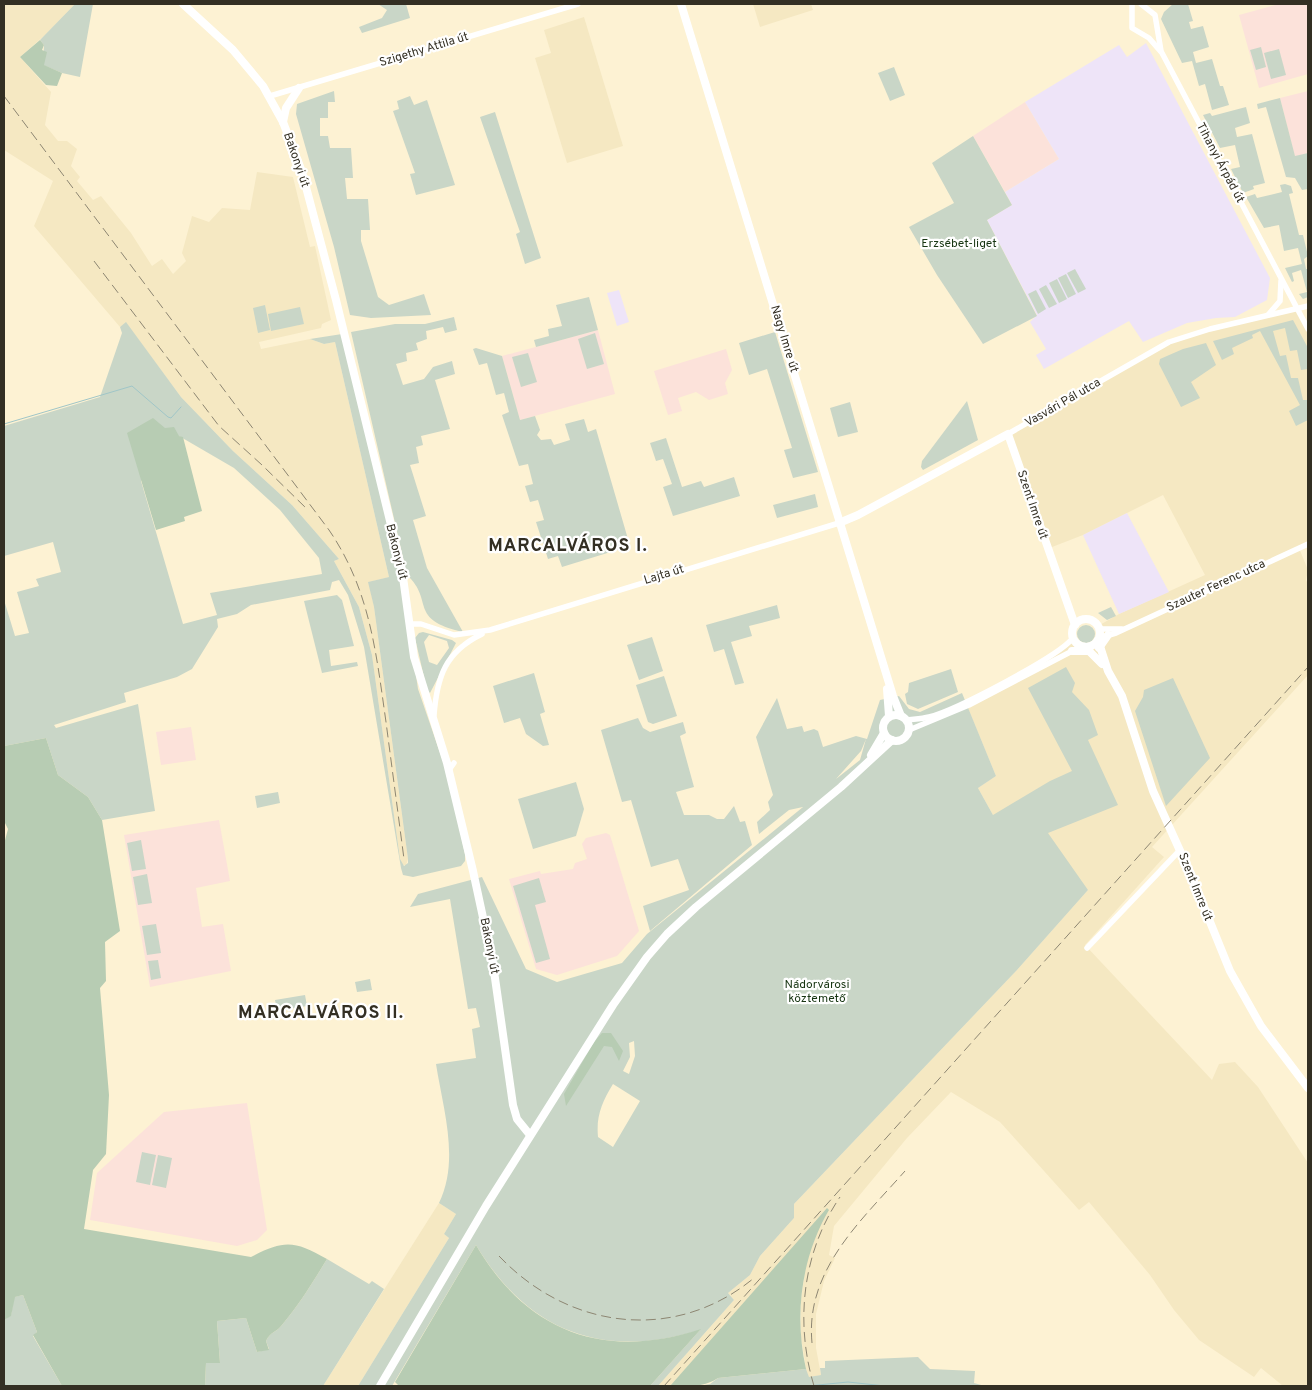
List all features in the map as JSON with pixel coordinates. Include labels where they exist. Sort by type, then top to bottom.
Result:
[{"type":"main road","name":"Bakonyi út","points":[[183,4],[233,50],[270,96],[283,122],[302,172],[334,290],[402,570],[418,673],[434,717],[448,766],[493,964],[513,1105],[517,1119],[530,1135]]},
{"type":"main road","name":"Nagy Imre út","points":[[681,4],[886,674],[904,718]]},
{"type":"main road","points":[[283,122],[286,108],[298,88]]},
{"type":"main road","name":"Vasvári Pál utca","points":[[839,523],[874,507],[1008,434]]},
{"type":"main road","name":"Szent Imre út","points":[[1008,434],[1047,549],[1070,604],[1075,625]]},
{"type":"main road","name":"Szent Imre út","points":[[1070,604],[1085,620]]},
{"type":"main road","points":[[1085,620],[1095,623],[1099,629],[1098,645],[1084,647],[1073,638],[1072,631],[1075,625],[1085,620]]},
{"type":"main road","points":[[1072,651],[1087,650],[1098,645],[1108,635]]},
{"type":"main road","name":"Szent Imre út","points":[[1084,647],[1098,645],[1108,671],[1122,696],[1153,791],[1180,850],[1219,946],[1245,1000],[1282,1055],[1308,1088]]},
{"type":"main road","name":"Nagy Imre út","points":[[886,674],[889,716]]},
{"type":"main road","points":[[380,1386],[530,1135],[647,956],[667,934],[841,788],[892,740],[902,739],[909,730],[904,718],[889,716],[884,723],[884,733],[866,764]]},
{"type":"main road","points":[[884,733],[892,740]]},
{"type":"street","name":"Szigethy Attila út","points":[[270,96],[578,4]]},
{"type":"street","points":[[1131,19],[1132,4]]},
{"type":"street","name":"Tihanyi Árpád út","points":[[1140,4],[1155,14],[1162,53]]},
{"type":"street","points":[[1131,19],[1137,10],[1148,9]]},
{"type":"street","name":"Tihanyi Árpád út","points":[[1131,19],[1132,28],[1154,43],[1162,53],[1308,329]]},
{"type":"street","points":[[1141,34],[1152,31],[1156,22]]},
{"type":"street","name":"Tihanyi Árpád út","points":[[1262,318],[1275,309],[1280,301],[1282,288],[1279,274]]},
{"type":"street","name":"Vasvári Pál utca","points":[[1008,434],[1170,342],[1210,329],[1308,306]]},
{"type":"street","name":"Lajta út","points":[[409,624],[421,624],[454,635],[490,630],[839,523]]},
{"type":"street","name":"Szauter Ferenc utca","points":[[1108,635],[1308,544]]},
{"type":"street","name":"Szauter Ferenc utca","points":[[1099,629],[1124,629]]},
{"type":"street","name":"Lajta út","points":[[434,717],[439,680],[450,659],[463,644],[490,630]]},
{"type":"street","points":[[904,718],[930,716],[965,702],[1060,651],[1073,638]]},
{"type":"street","points":[[909,730],[969,705],[1072,651],[1084,647]]},
{"type":"street","points":[[1087,948],[1180,850]]},
{"type":"shaded area","points":[[4,4],[75,4],[45,35],[20,57],[51,92],[45,125],[58,141],[67,141],[77,149],[71,166],[80,177],[77,181],[93,200],[101,196],[131,233],[152,266],[162,259],[173,274],[186,261],[182,253],[192,216],[209,222],[222,208],[250,210],[257,172],[293,177],[310,247],[315,246],[331,320],[322,324],[321,328],[259,342],[261,349],[310,339],[324,344],[335,342],[389,577],[369,582],[408,859],[406,865],[402,865],[400,859],[372,655],[359,607],[334,561],[339,559],[292,505],[233,451],[181,397],[126,323],[120,327],[34,226],[53,181],[4,150]]},
{"type":"shaded area","points":[[753,4],[811,4],[813,10],[760,27]]},
{"type":"shaded area","points":[[1279,4],[1308,4],[1308,74],[1259,88],[1239,15]]},
{"type":"shaded area","points":[[584,17],[623,146],[567,163],[535,58],[551,53],[544,30]]},
{"type":"shaded area","points":[[1146,43],[1270,278],[1267,300],[1235,317],[1187,323],[1143,342],[1129,321],[1044,369],[1036,355],[1046,349],[1030,322],[1037,315],[987,220],[1012,205],[1005,192],[1059,159],[1025,102],[1119,45],[1127,57]]},
{"type":"shaded area","points":[[1308,91],[1308,153],[1295,157],[1280,98]]},
{"type":"shaded area","points":[[1025,102],[1059,159],[1005,192],[973,136]]},
{"type":"shaded area","points":[[619,290],[629,322],[617,326],[607,293]]},
{"type":"shaded area","points":[[1297,309],[1308,329],[1308,544],[1299,548],[1308,570],[1306,580],[1308,584],[1308,675],[1152,847],[1164,857],[1085,945],[1212,1080],[1219,1064],[1235,1062],[1258,1087],[1308,1163],[1308,1386],[1283,1386],[1261,1368],[1254,1377],[1199,1340],[1174,1310],[1150,1275],[1089,1202],[1079,1210],[1000,1122],[951,1092],[907,1138],[834,1226],[829,1255],[835,1258],[824,1281],[816,1314],[816,1348],[821,1375],[809,1378],[806,1369],[801,1337],[801,1301],[805,1269],[810,1251],[820,1225],[829,1210],[670,1386],[658,1386],[734,1300],[728,1293],[750,1275],[760,1256],[794,1218],[794,1204],[1017,970],[1088,890],[993,815],[978,788],[996,776],[965,701],[1024,671],[1073,638],[1080,646],[1092,646],[1099,638],[1098,626],[1119,614],[1205,575],[1163,495],[1083,535],[1047,549],[1008,434],[1169,342]]},
{"type":"shaded area","points":[[598,330],[615,394],[520,420],[502,356]]},
{"type":"shaded area","points":[[726,349],[732,370],[725,383],[728,394],[709,400],[696,392],[678,398],[682,411],[668,415],[654,371]]},
{"type":"shaded area","points":[[1127,513],[1169,592],[1119,614],[1083,535]]},
{"type":"shaded area","points":[[191,727],[196,760],[161,765],[156,732]]},
{"type":"shaded area","points":[[219,820],[230,881],[196,888],[202,927],[223,924],[231,971],[150,987],[124,835]]},
{"type":"shaded area","points":[[606,833],[610,835],[639,931],[617,956],[557,975],[536,969],[509,879],[540,871],[541,874],[573,869],[575,863],[587,859],[582,844],[586,838]]},
{"type":"shaded area","points":[[247,1103],[267,1230],[257,1240],[237,1246],[90,1220],[97,1173],[164,1112]]},
{"type":"shaded area","points":[[439,1203],[456,1214],[444,1234],[449,1238],[358,1386],[323,1386]]},
{"type":"green space","points":[[75,4],[93,4],[80,77],[62,73],[43,65],[44,45],[40,40]]},
{"type":"green space","points":[[378,4],[406,4],[410,18],[362,33],[359,27],[382,18],[387,10]]},
{"type":"green space","points":[[1173,4],[1188,4],[1193,21],[1189,22],[1191,29],[1203,26],[1209,47],[1193,52],[1196,63],[1212,59],[1220,86],[1223,86],[1229,105],[1212,110],[1205,84],[1199,86],[1192,61],[1182,63],[1161,19],[1164,12]]},
{"type":"green space","points":[[40,40],[44,45],[42,50],[47,52],[44,65],[62,73],[57,86],[46,85],[20,57]]},
{"type":"green space","points":[[1261,47],[1266,67],[1256,70],[1250,50]]},
{"type":"green space","points":[[1279,49],[1286,75],[1271,79],[1264,53]]},
{"type":"green space","points":[[894,67],[905,95],[890,101],[878,73]]},
{"type":"green space","points":[[334,91],[335,102],[328,102],[328,118],[320,118],[320,136],[328,136],[330,148],[351,148],[353,178],[345,178],[347,199],[368,199],[370,230],[361,230],[361,241],[378,297],[389,305],[424,294],[431,315],[371,318],[350,315],[334,247],[296,114],[297,104]]},
{"type":"green space","points":[[410,96],[414,105],[427,100],[455,185],[416,195],[410,174],[415,173],[393,111],[399,109],[397,101]]},
{"type":"green space","points":[[1280,98],[1295,156],[1308,153],[1308,189],[1302,190],[1295,178],[1286,177],[1266,107],[1258,109],[1257,104]]},
{"type":"green space","points":[[1246,107],[1250,123],[1235,128],[1237,137],[1252,134],[1265,183],[1253,186],[1254,189],[1243,193],[1231,169],[1240,167],[1235,145],[1220,148],[1203,115],[1210,113],[1212,116]]},
{"type":"green space","points":[[495,112],[541,258],[525,264],[516,234],[520,232],[480,117]]},
{"type":"green space","name":"Erzsébet-liget","points":[[973,136],[1012,205],[987,220],[1037,316],[983,344],[937,275],[909,227],[954,203],[932,163]]},
{"type":"green space","points":[[1280,185],[1291,186],[1293,193],[1289,194],[1299,235],[1303,235],[1308,256],[1304,259],[1306,269],[1308,269],[1308,297],[1303,299],[1299,294],[1307,292],[1301,270],[1292,273],[1294,281],[1292,282],[1285,268],[1302,264],[1298,248],[1284,251],[1279,225],[1264,228],[1246,197],[1255,194],[1257,198],[1282,192]]},
{"type":"green space","points":[[1075,269],[1086,289],[1078,293],[1067,273]]},
{"type":"green space","points":[[1066,274],[1076,294],[1068,298],[1058,278]]},
{"type":"green space","points":[[1057,279],[1067,299],[1059,303],[1049,283]]},
{"type":"green space","points":[[1046,285],[1057,304],[1049,308],[1039,289]]},
{"type":"green space","points":[[1036,290],[1046,309],[1038,314],[1028,294]]},
{"type":"green space","points":[[589,297],[598,330],[536,347],[534,340],[549,336],[548,329],[562,326],[556,305]]},
{"type":"green space","points":[[265,305],[270,330],[258,333],[253,308]]},
{"type":"green space","points":[[300,307],[304,324],[271,331],[268,314]]},
{"type":"green space","points":[[454,317],[457,330],[445,333],[443,327],[426,331],[427,339],[416,343],[418,350],[406,353],[407,361],[396,364],[403,385],[424,379],[433,367],[452,361],[455,374],[435,380],[450,429],[421,436],[423,445],[416,447],[419,463],[410,465],[426,516],[413,520],[427,568],[463,632],[446,627],[428,615],[420,593],[407,575],[351,332],[395,324],[425,324]]},
{"type":"green space","points":[[1293,320],[1308,348],[1308,369],[1301,370],[1297,350],[1290,351],[1285,328],[1273,331],[1280,356],[1286,355],[1291,378],[1298,378],[1303,400],[1308,400],[1308,420],[1296,426],[1289,411],[1300,405],[1260,331],[1252,335],[1253,338],[1232,348],[1234,354],[1222,360],[1213,341]]},
{"type":"green space","points":[[126,322],[181,397],[233,451],[292,505],[339,559],[334,561],[359,607],[372,655],[400,859],[404,866],[408,863],[408,859],[374,607],[368,582],[389,577],[335,342],[324,344],[310,339],[342,334],[402,580],[418,689],[448,776],[465,854],[465,861],[461,866],[413,877],[403,875],[401,868],[364,647],[348,595],[339,580],[332,582],[330,590],[251,605],[237,614],[217,619],[218,627],[192,669],[177,677],[124,693],[126,702],[54,725],[56,728],[138,704],[155,811],[102,820],[88,797],[58,775],[46,738],[4,746],[4,600],[15,636],[29,633],[17,592],[39,586],[36,579],[61,572],[53,542],[4,556],[4,426],[100,397],[122,333],[120,327]],"holes":[[[179,436],[234,468],[280,510],[319,558],[322,574],[210,593],[217,615],[183,624],[141,481]]]},
{"type":"green space","points":[[775,332],[818,472],[793,478],[784,450],[792,448],[767,369],[749,375],[739,343]]},
{"type":"green space","points":[[595,333],[604,364],[587,369],[578,339]]},
{"type":"green space","points":[[1206,343],[1216,365],[1191,382],[1200,398],[1181,407],[1159,364],[1160,359],[1183,349]]},
{"type":"green space","points":[[476,348],[502,356],[520,420],[535,416],[540,430],[537,435],[541,440],[551,439],[554,445],[570,440],[565,424],[584,419],[588,432],[596,429],[630,546],[562,567],[558,556],[548,559],[536,522],[544,520],[538,500],[530,502],[525,486],[533,484],[528,464],[519,466],[502,415],[509,412],[504,393],[496,395],[487,363],[479,365],[473,349]]},
{"type":"green space","points":[[528,353],[537,382],[521,387],[512,357]]},
{"type":"green space","points":[[967,401],[978,440],[923,470],[921,467],[922,461]]},
{"type":"green space","points":[[850,402],[858,432],[838,437],[830,408]]},
{"type":"green space","points":[[153,418],[165,428],[174,427],[179,436],[183,437],[202,511],[184,517],[185,521],[156,530],[127,433]]},
{"type":"green space","points":[[666,438],[682,487],[701,481],[704,487],[734,477],[740,496],[673,516],[663,487],[672,484],[663,459],[656,461],[650,443]]},
{"type":"green space","points":[[815,494],[818,507],[777,518],[773,505]]},
{"type":"green space","points":[[337,595],[342,600],[354,646],[329,650],[331,666],[357,662],[358,666],[322,673],[304,601]]},
{"type":"green space","points":[[777,605],[780,618],[749,626],[752,636],[731,642],[744,683],[735,685],[724,649],[714,652],[706,625]]},
{"type":"green space","points":[[1111,607],[1116,616],[1107,620],[1098,613]]},
{"type":"green space","points":[[1086,625],[1092,628],[1095,634],[1092,640],[1086,643],[1080,640],[1077,634],[1080,628]]},
{"type":"green space","points":[[423,632],[452,640],[456,643],[430,693],[427,690],[415,638],[419,633]],"holes":[[[429,635],[447,641],[449,648],[437,665],[429,662],[424,642]]]},
{"type":"green space","points":[[652,637],[663,671],[639,680],[627,645]]},
{"type":"green space","name":"Nádorvárosi köztemető","points":[[1066,667],[1075,683],[1072,692],[1089,710],[1098,735],[1088,740],[1118,805],[1048,833],[1088,890],[1017,970],[794,1204],[794,1218],[760,1256],[750,1275],[728,1293],[734,1300],[658,1386],[650,1386],[700,1330],[665,1339],[631,1342],[600,1339],[571,1331],[544,1318],[519,1299],[497,1275],[476,1245],[392,1386],[358,1386],[449,1238],[444,1234],[456,1214],[439,1203],[445,1187],[449,1152],[446,1116],[436,1064],[476,1058],[472,1029],[480,1027],[476,1008],[468,1009],[450,899],[410,907],[418,894],[482,877],[526,969],[557,982],[622,963],[647,934],[803,807],[789,810],[759,834],[757,822],[770,810],[768,802],[773,795],[756,737],[777,698],[787,729],[802,726],[804,732],[814,729],[818,731],[823,747],[856,736],[867,739],[880,700],[899,696],[909,709],[920,712],[962,693],[996,776],[978,788],[993,815],[1050,781],[1072,771],[1028,688]],"holes":[[[866,739],[860,760],[836,779],[861,751]],[[634,1041],[635,1056],[629,1074],[623,1071],[630,1057],[629,1043]],[[613,1084],[640,1101],[613,1147],[598,1137],[599,1116],[603,1103]]]},
{"type":"green space","points":[[951,669],[958,692],[918,709],[907,704],[905,694],[908,692],[909,683]]},
{"type":"green space","points":[[534,673],[545,712],[540,714],[549,745],[543,746],[526,734],[520,718],[504,723],[493,686]]},
{"type":"green space","points":[[664,676],[677,716],[653,724],[648,722],[636,685]]},
{"type":"green space","points":[[1173,678],[1210,758],[1166,806],[1135,711],[1143,697],[1144,690]]},
{"type":"green space","points":[[638,718],[643,728],[650,732],[683,722],[686,733],[680,736],[694,787],[676,792],[684,815],[709,815],[717,819],[724,819],[734,806],[740,822],[745,821],[752,845],[650,931],[643,906],[689,890],[678,859],[651,867],[631,800],[622,802],[601,730]]},
{"type":"green space","points":[[46,738],[58,775],[88,797],[102,820],[120,931],[105,942],[106,981],[100,988],[109,1095],[106,1154],[93,1170],[84,1229],[251,1257],[273,1247],[290,1244],[327,1259],[294,1309],[266,1341],[269,1350],[257,1352],[246,1318],[217,1321],[220,1363],[206,1363],[205,1386],[62,1386],[33,1335],[37,1332],[23,1295],[15,1297],[11,1316],[4,1320],[4,844],[8,829],[4,821],[4,746]]},
{"type":"green space","points":[[576,782],[584,809],[576,836],[533,849],[518,799]]},
{"type":"green space","points":[[278,792],[280,803],[257,808],[255,796]]},
{"type":"green space","points":[[141,840],[146,869],[132,871],[127,843]]},
{"type":"green space","points":[[147,874],[152,903],[138,905],[133,877]]},
{"type":"green space","points":[[539,878],[546,902],[535,905],[550,959],[536,963],[513,886]]},
{"type":"green space","points":[[156,924],[161,953],[147,955],[142,926]]},
{"type":"green space","points":[[158,960],[161,978],[151,980],[148,961]]},
{"type":"green space","points":[[370,979],[372,990],[357,992],[355,982]]},
{"type":"green space","points":[[305,995],[307,1006],[277,1011],[275,1000]]},
{"type":"green space","points":[[602,1033],[611,1033],[623,1051],[619,1061],[612,1047],[604,1046],[566,1106],[564,1094],[594,1042]]},
{"type":"green space","points":[[142,1152],[156,1155],[150,1185],[136,1182]]},
{"type":"green space","points":[[158,1155],[172,1158],[166,1188],[152,1185]]},
{"type":"green space","points":[[827,1208],[829,1210],[819,1228],[806,1267],[802,1287],[802,1349],[806,1369],[718,1378],[695,1386],[670,1386]]},
{"type":"green space","points":[[476,1245],[496,1275],[519,1299],[544,1318],[571,1332],[601,1339],[632,1342],[666,1338],[701,1329],[650,1386],[399,1386],[395,1382]]},
{"type":"green space","points":[[327,1259],[369,1284],[372,1281],[384,1289],[323,1386],[205,1386],[206,1363],[220,1363],[217,1321],[246,1318],[257,1352],[269,1349],[266,1341],[294,1309]]},
{"type":"green space","points":[[23,1295],[37,1332],[33,1336],[62,1386],[4,1386],[4,1320],[11,1315],[14,1297]]},
{"type":"green space","points":[[918,1357],[930,1369],[975,1371],[974,1383],[985,1386],[699,1386],[710,1384],[718,1378],[806,1369],[809,1377],[821,1375],[820,1368],[825,1368],[825,1361]]},
{"type":"waterway","points":[[4,424],[132,386],[168,417],[171,418],[181,407]]},
{"type":"waterway","points":[[808,1386],[848,1382],[885,1386]]},
{"type":"railway","points":[[4,96],[329,530],[343,553],[354,575],[362,599],[369,622],[379,671],[404,859]]},
{"type":"railway","points":[[94,261],[219,426],[308,510]]},
{"type":"railway","points":[[664,1386],[1308,667]]},
{"type":"railway","points":[[812,1343],[812,1317],[817,1292],[827,1270],[839,1248],[854,1228],[905,1171]]},
{"type":"railway","points":[[814,1386],[805,1338],[804,1313],[806,1289],[817,1241],[840,1197]]},
{"type":"railway","points":[[499,1256],[526,1281],[557,1300],[589,1312],[622,1319],[656,1319],[690,1313],[723,1299],[754,1278]]},
{"type":"district","name":"MARCALVÁROS I.","points":[[568,546]]},
{"type":"district","name":"MARCALVÁROS II.","points":[[321,1013]]}]
